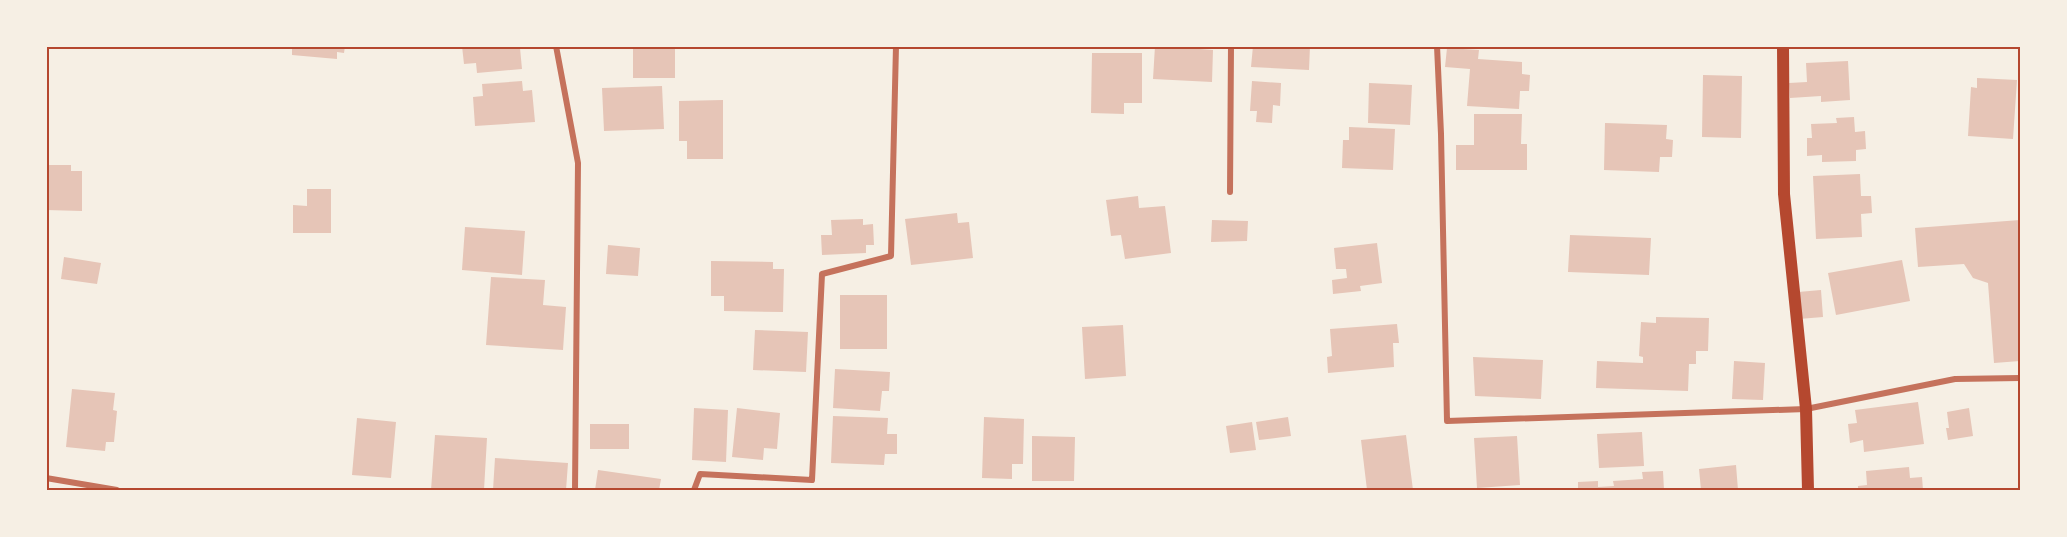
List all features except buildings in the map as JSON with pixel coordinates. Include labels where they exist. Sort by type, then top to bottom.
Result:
[{"type":"main road","points":[[1783,46],[1784,194],[1806,409],[1808,490]]},
{"type":"street","points":[[556,46],[578,163],[575,490]]},
{"type":"street","points":[[694,490],[700,474],[812,480],[822,274],[891,256],[896,46]]},
{"type":"street","points":[[1230,192],[1231,46]]},
{"type":"street","points":[[1437,46],[1447,421],[1806,409],[1955,379],[2020,378]]},
{"type":"street","points":[[46,478],[117,490]]}]
